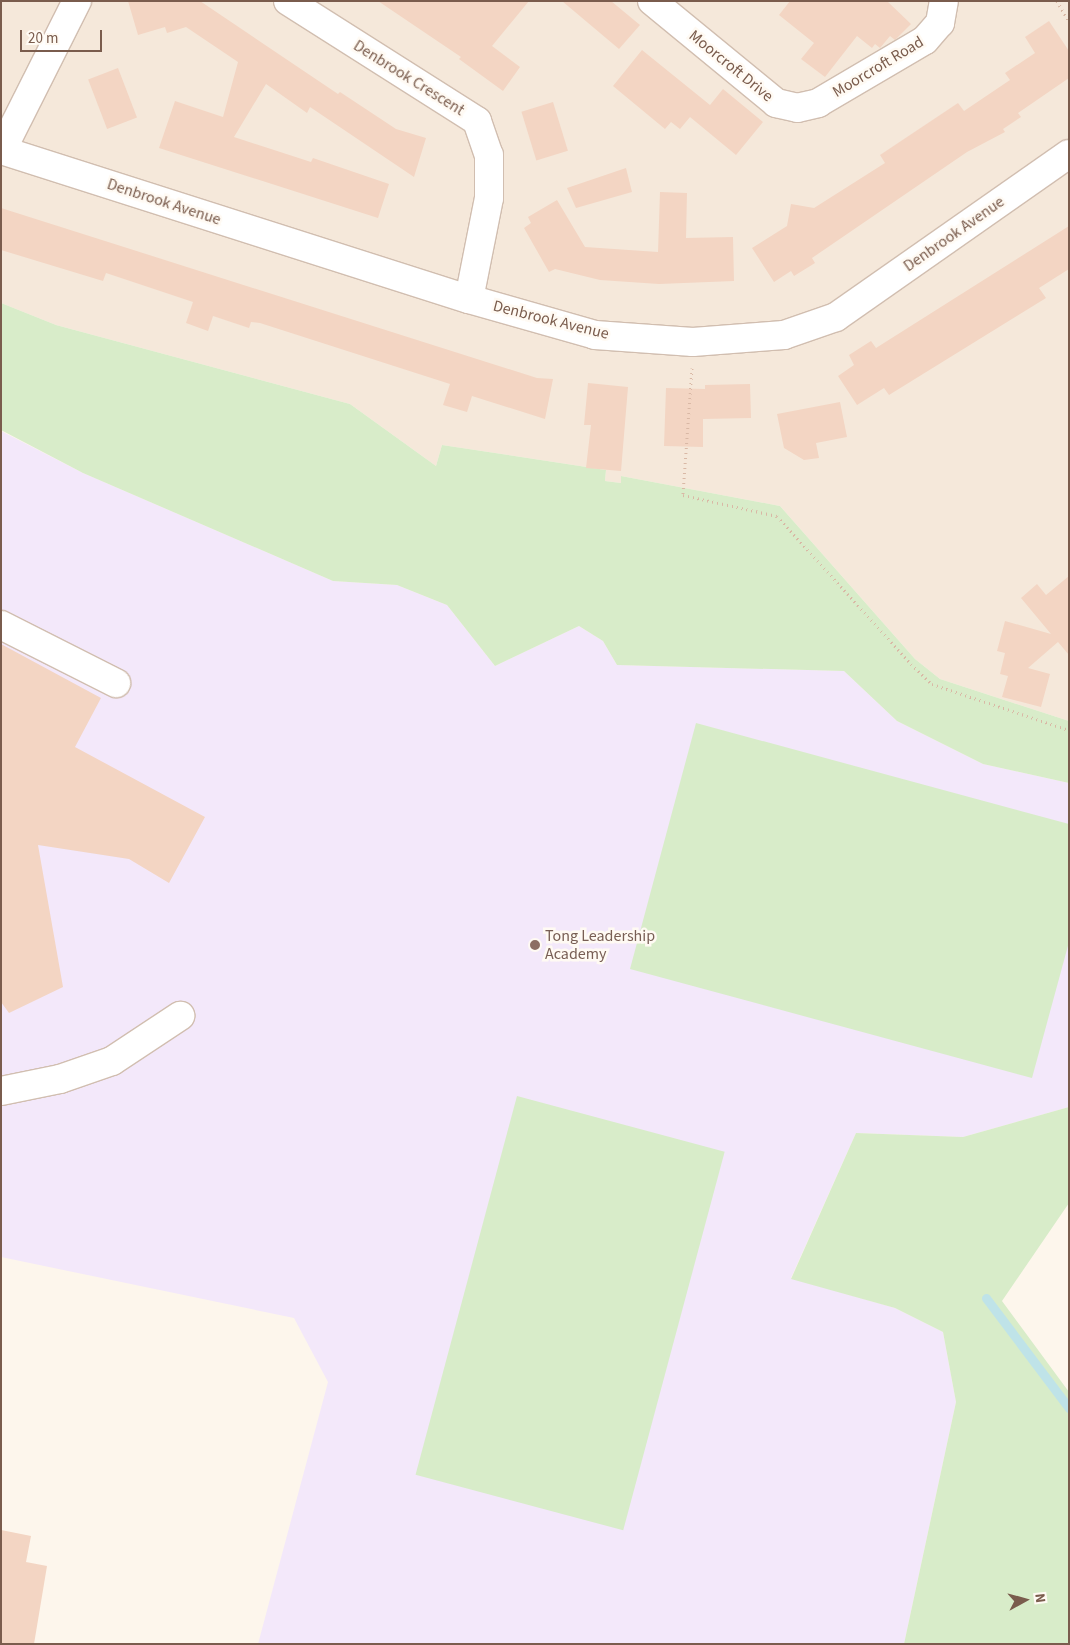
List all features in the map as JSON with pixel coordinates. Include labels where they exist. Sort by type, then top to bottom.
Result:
[{"type":"street","points":[[1,150],[77,1]]},
{"type":"street","name":"Denbrook Crescent","points":[[288,1],[476,121],[489,155],[489,198],[469,299]]},
{"type":"street","name":"Moorcroft Drive","points":[[652,1],[776,103],[797,108],[818,103]]},
{"type":"street","name":"Moorcroft Road","points":[[818,103],[925,40],[940,23],[944,1]]},
{"type":"street","name":"Denbrook Avenue","points":[[1,150],[469,299],[595,335],[693,342],[784,335],[836,317],[1069,154]]},
{"type":"street","points":[[1,625],[116,683]]},
{"type":"street","points":[[1,1091],[60,1079],[112,1061],[180,1016]]},
{"type":"path","points":[[1056,1],[1069,22]]},
{"type":"path","points":[[693,342],[683,495],[777,516],[911,664],[932,684],[1069,730]]},
{"type":"shaded area","points":[[1,1],[1069,1],[1069,721],[940,679],[915,659],[780,506],[621,476],[621,483],[605,481],[606,470],[442,445],[436,466],[350,404],[56,325],[1,303]]},
{"type":"shaded area","name":"Tong Leadership Academy","points":[[1,431],[83,473],[333,581],[397,585],[447,605],[495,666],[579,626],[603,641],[617,665],[844,671],[897,721],[983,764],[1069,783],[1069,1107],[963,1137],[856,1133],[791,1278],[895,1308],[943,1332],[956,1402],[904,1644],[258,1644],[328,1382],[294,1318],[1,1257]]},
{"type":"green space","points":[[1,303],[56,325],[350,404],[436,466],[442,445],[606,470],[605,481],[621,483],[621,476],[780,506],[915,659],[940,679],[1069,721],[1069,783],[983,764],[897,721],[844,671],[617,665],[603,641],[579,626],[495,666],[447,605],[397,585],[333,581],[83,473],[1,430]]},
{"type":"green space","points":[[696,723],[1069,824],[1069,942],[1032,1078],[630,969]]},
{"type":"green space","points":[[517,1096],[725,1152],[623,1530],[416,1475]]},
{"type":"green space","points":[[1069,1107],[1069,1203],[1002,1301],[1069,1392],[1069,1644],[904,1644],[956,1402],[943,1332],[895,1308],[791,1279],[856,1133],[963,1137]]},
{"type":"building","points":[[128,1],[200,1],[338,94],[340,92],[396,129],[426,138],[414,177],[310,107],[307,113],[266,84],[234,137],[311,162],[313,158],[389,184],[378,218],[159,148],[175,101],[223,117],[238,62],[186,27],[167,33],[165,27],[138,35]]},
{"type":"building","points":[[378,1],[529,1],[492,46],[520,67],[503,91],[459,59],[461,57]]},
{"type":"building","points":[[562,1],[611,1],[640,25],[619,49]]},
{"type":"building","points":[[790,1],[887,1],[911,24],[895,40],[890,36],[880,48],[875,44],[872,48],[857,36],[825,77],[801,59],[814,43],[779,15]]},
{"type":"building","points":[[1049,21],[1069,51],[1069,78],[1018,113],[1021,117],[1003,129],[1005,132],[967,152],[812,258],[815,263],[794,276],[791,271],[774,282],[752,248],[787,226],[791,204],[814,208],[885,163],[880,155],[958,103],[964,111],[1010,80],[1005,73],[1035,53],[1025,37]]},
{"type":"building","points":[[642,50],[710,105],[723,89],[763,122],[736,155],[690,117],[680,129],[671,122],[665,129],[613,86]]},
{"type":"building","points":[[118,68],[137,117],[107,129],[88,79]]},
{"type":"building","points":[[553,102],[568,151],[536,160],[521,112]]},
{"type":"building","points":[[626,168],[632,192],[576,208],[567,188]]},
{"type":"building","points":[[660,192],[687,193],[686,238],[733,237],[734,281],[659,284],[600,280],[555,269],[549,272],[524,228],[531,223],[528,217],[557,200],[585,247],[658,252]]},
{"type":"building","points":[[1,208],[537,378],[553,379],[545,419],[472,396],[467,412],[443,405],[450,384],[260,323],[251,322],[249,328],[213,316],[208,331],[186,323],[193,302],[106,273],[103,281],[1,250]]},
{"type":"building","points":[[1069,226],[1069,269],[1039,288],[1046,298],[889,395],[884,388],[857,405],[838,376],[854,365],[849,355],[871,341],[876,348]]},
{"type":"building","points":[[588,383],[628,387],[621,471],[586,468],[591,425],[584,425]]},
{"type":"building","points":[[750,384],[751,418],[703,419],[703,447],[664,446],[666,388],[705,389],[705,385]]},
{"type":"building","points":[[840,402],[847,437],[816,443],[819,458],[804,460],[784,448],[777,414]]},
{"type":"building","points":[[1069,576],[1069,655],[1058,642],[1028,668],[1050,674],[1041,707],[1002,697],[1008,676],[1000,674],[1005,653],[997,651],[1005,621],[1051,634],[1021,598],[1037,584],[1046,595]]},
{"type":"building","points":[[1,644],[101,698],[75,747],[205,817],[169,883],[129,859],[38,845],[63,987],[9,1013],[1,1002]]},
{"type":"building","points":[[1,1530],[31,1536],[26,1562],[47,1566],[34,1644],[1,1644]]},
{"type":"waterway","points":[[986,1298],[1069,1408]]},
{"type":"place","name":"Tong Leadership Academy","points":[[535,945]]}]
